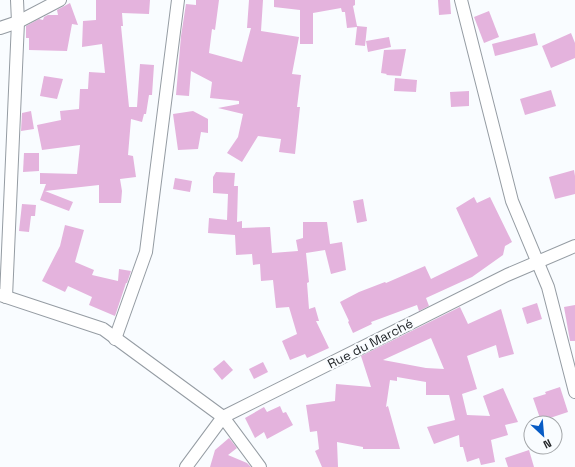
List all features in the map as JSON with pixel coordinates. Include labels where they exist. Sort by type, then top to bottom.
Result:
[{"type":"street","points":[[17,0],[18,22],[3,296],[103,329],[223,417],[260,467]]},
{"type":"street","points":[[0,28],[18,22],[60,0]]},
{"type":"street","points":[[115,339],[146,252],[178,0]]},
{"type":"street","points":[[461,0],[512,201],[548,287],[575,392]]},
{"type":"street","name":"Rue du Marché","points":[[186,467],[223,417],[507,275],[575,246]]},
{"type":"building","points":[[96,0],[150,0],[149,14],[122,13],[123,26],[121,26],[129,107],[137,107],[140,64],[154,65],[152,95],[149,95],[146,114],[144,114],[142,122],[131,119],[128,155],[133,156],[136,177],[120,179],[122,191],[121,203],[99,203],[99,185],[45,191],[73,202],[69,211],[40,200],[46,184],[40,184],[40,173],[77,174],[80,145],[42,150],[37,125],[61,120],[60,111],[79,109],[80,89],[88,89],[89,72],[105,73],[102,44],[82,47],[83,21],[96,20]]},
{"type":"building","points":[[196,0],[219,0],[215,30],[212,29],[209,53],[242,62],[251,28],[247,28],[249,0],[263,0],[261,31],[299,37],[292,74],[301,75],[297,107],[300,107],[295,154],[279,152],[281,139],[258,136],[242,162],[227,153],[238,137],[243,114],[218,108],[239,104],[239,101],[210,98],[212,82],[191,71],[189,96],[176,95],[181,36],[186,4],[196,5]]},
{"type":"building","points":[[274,0],[355,0],[355,5],[353,6],[357,26],[367,27],[365,46],[355,45],[357,27],[347,28],[345,12],[342,12],[341,8],[313,13],[313,44],[300,44],[300,10],[274,7]]},
{"type":"building","points":[[438,0],[450,0],[451,14],[439,15]]},
{"type":"building","points":[[70,3],[78,25],[72,24],[67,51],[29,50],[29,38],[26,38],[26,26],[39,19],[43,20],[44,17],[48,15],[58,15],[57,10]]},
{"type":"building","points":[[489,11],[499,37],[484,43],[474,17]]},
{"type":"building","points":[[535,33],[538,45],[495,56],[492,44]]},
{"type":"building","points":[[571,33],[575,43],[575,58],[551,68],[542,46]]},
{"type":"building","points":[[389,37],[391,47],[368,52],[366,41]]},
{"type":"building","points":[[406,49],[401,76],[386,75],[387,74],[381,73],[384,50]]},
{"type":"building","points":[[44,76],[63,79],[57,99],[40,96]]},
{"type":"building","points":[[395,78],[417,80],[416,92],[394,91]]},
{"type":"building","points":[[551,90],[556,106],[525,115],[520,99]]},
{"type":"building","points":[[469,91],[469,106],[451,107],[450,92]]},
{"type":"building","points":[[31,111],[34,129],[21,131],[22,113]]},
{"type":"building","points":[[193,111],[208,119],[208,133],[201,132],[198,149],[178,150],[173,114]]},
{"type":"building","points":[[24,153],[39,153],[39,171],[23,172]]},
{"type":"building","points":[[574,170],[575,194],[555,199],[549,177]]},
{"type":"building","points":[[216,172],[235,173],[234,186],[238,186],[237,222],[242,221],[242,228],[270,227],[272,253],[298,251],[296,240],[303,238],[303,222],[327,222],[330,244],[342,242],[346,270],[331,274],[325,250],[306,253],[309,282],[307,283],[309,309],[315,307],[319,321],[316,321],[329,348],[307,358],[305,354],[290,360],[282,341],[297,334],[289,307],[276,308],[273,280],[261,281],[260,264],[253,265],[252,254],[236,255],[235,235],[208,233],[209,218],[227,220],[228,194],[213,193],[213,177]]},
{"type":"building","points":[[175,178],[192,181],[190,192],[173,189]]},
{"type":"building","points":[[474,197],[477,203],[490,197],[512,242],[505,246],[503,255],[472,277],[426,298],[429,306],[419,311],[417,305],[371,322],[372,324],[353,333],[340,302],[359,292],[385,282],[386,283],[425,266],[431,279],[478,256],[456,208]]},
{"type":"building","points":[[363,199],[367,221],[357,223],[353,201]]},
{"type":"building","points":[[22,204],[36,205],[35,216],[31,216],[29,232],[19,231]]},
{"type":"building","points":[[65,225],[84,230],[75,262],[94,270],[92,275],[118,281],[119,269],[131,271],[115,316],[89,305],[92,297],[68,286],[65,292],[42,281],[60,246]]},
{"type":"building","points":[[537,303],[542,319],[527,324],[522,308]]},
{"type":"building","points":[[575,305],[575,341],[570,341],[564,307]]},
{"type":"building","points":[[460,307],[468,324],[501,309],[514,354],[499,358],[496,345],[467,356],[477,389],[462,394],[467,415],[490,416],[483,396],[503,388],[518,422],[505,425],[508,435],[491,440],[495,462],[481,465],[479,458],[467,462],[463,447],[460,447],[459,435],[434,444],[427,427],[455,420],[449,395],[426,395],[426,382],[397,377],[397,381],[390,380],[386,407],[388,406],[400,449],[363,449],[363,447],[337,442],[338,467],[322,467],[315,451],[319,449],[317,431],[310,432],[306,405],[335,401],[336,384],[371,387],[361,356]],"holes":[[[431,338],[444,369],[426,368],[383,360]]]},
{"type":"building","points":[[224,360],[233,370],[222,380],[213,369]]},
{"type":"building","points":[[263,362],[268,372],[254,379],[249,369]]},
{"type":"building","points":[[560,387],[568,412],[559,415],[539,415],[533,398],[546,394],[545,392]]},
{"type":"building","points":[[280,406],[283,413],[286,412],[293,425],[267,439],[264,432],[255,438],[245,418],[264,407],[267,412]]},
{"type":"building","points":[[229,438],[237,448],[228,455],[247,463],[251,467],[210,467],[215,450]]},
{"type":"building","points":[[523,452],[523,455],[530,455],[534,467],[508,467],[505,458]]}]
